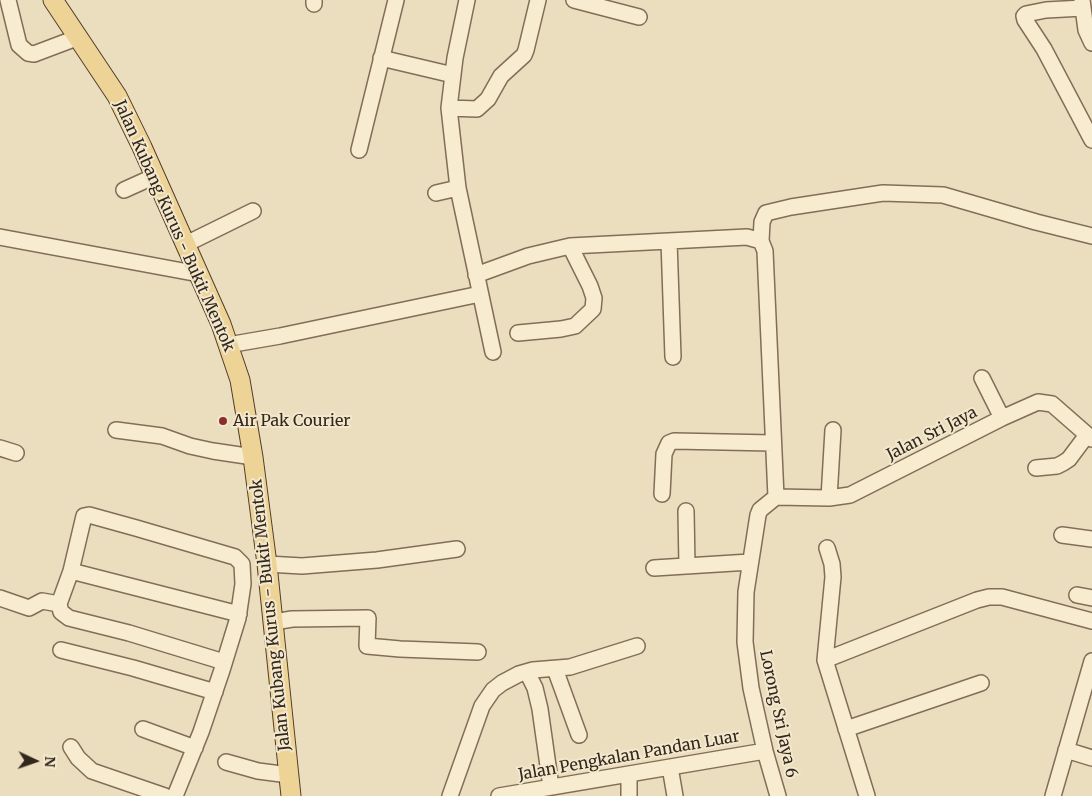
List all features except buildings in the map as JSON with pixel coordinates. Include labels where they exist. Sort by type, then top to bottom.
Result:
[{"type":"main road","name":"Jalan Kubang Kurus - Bukit Mentok","points":[[53,0],[117,96],[199,274],[225,336],[240,380],[254,457],[274,622],[291,796]]},
{"type":"street","points":[[8,0],[19,45],[28,53],[34,54],[79,37]]},
{"type":"street","points":[[359,150],[396,0]]},
{"type":"street","points":[[467,0],[449,108],[458,188],[493,352]]},
{"type":"street","points":[[449,108],[476,109],[488,99],[501,76],[524,55],[538,0]]},
{"type":"street","points":[[574,0],[608,4],[639,17]]},
{"type":"street","points":[[1092,43],[1086,30],[1082,4],[1026,14],[1024,16],[1044,48],[1092,140]]},
{"type":"street","points":[[381,58],[453,75]]},
{"type":"street","points":[[124,190],[154,176]]},
{"type":"street","points":[[436,193],[458,188]]},
{"type":"street","points":[[776,497],[765,250],[762,232],[766,213],[842,198],[883,193],[942,195],[1092,236]]},
{"type":"street","points":[[186,244],[253,211]]},
{"type":"street","points":[[476,275],[528,256],[570,246],[747,237],[762,232]]},
{"type":"street","points":[[0,237],[199,274]]},
{"type":"street","points":[[669,241],[673,357]]},
{"type":"street","points":[[518,332],[561,329],[575,326],[593,309],[594,298],[590,286],[570,246]]},
{"type":"street","points":[[225,336],[280,336],[480,294]]},
{"type":"street","points":[[982,378],[1002,418]]},
{"type":"street","name":"Jalan Sri Jaya","points":[[776,497],[829,498],[850,495],[1030,404],[1045,402],[1058,408],[1090,437]]},
{"type":"street","points":[[116,430],[162,436],[190,446],[254,457]]},
{"type":"street","points":[[829,498],[833,430]]},
{"type":"street","points":[[1036,468],[1057,466],[1063,463],[1090,437]]},
{"type":"street","points":[[662,494],[664,454],[669,443],[674,441],[773,442]]},
{"type":"street","points":[[0,448],[16,453]]},
{"type":"street","name":"Lorong Sri Jaya 6","points":[[776,497],[760,510],[758,515],[746,592],[745,642],[751,688],[765,751],[778,796]]},
{"type":"street","points":[[686,511],[687,566]]},
{"type":"street","points":[[175,796],[215,692],[239,614],[243,584],[242,564],[234,557],[86,515],[83,518],[71,572],[59,604],[61,612],[69,618],[129,633],[224,662]]},
{"type":"street","points":[[1062,536],[1092,539]]},
{"type":"street","points":[[827,548],[832,564],[832,577],[825,660],[867,796]]},
{"type":"street","points":[[242,564],[266,559],[302,566],[377,560],[457,549]]},
{"type":"street","points":[[654,568],[750,562]]},
{"type":"street","points":[[71,572],[239,614]]},
{"type":"street","points":[[825,660],[977,600],[989,597],[1002,597],[1092,621]]},
{"type":"street","points":[[0,598],[29,608],[42,601],[59,604]]},
{"type":"street","points":[[274,622],[292,618],[368,618],[367,646],[478,652]]},
{"type":"street","points":[[450,796],[482,706],[502,683],[527,672],[570,667],[637,646]]},
{"type":"street","points":[[61,650],[133,668],[215,692]]},
{"type":"street","points":[[1052,796],[1092,661]]},
{"type":"street","points":[[555,669],[580,735]]},
{"type":"street","points":[[527,672],[535,688],[540,709],[551,787]]},
{"type":"street","points":[[846,729],[981,682]]},
{"type":"street","points":[[142,729],[195,748]]},
{"type":"street","points":[[71,747],[78,758],[92,771],[165,796]]},
{"type":"street","points":[[1066,750],[1092,758]]},
{"type":"street","name":"Jalan Pengkalan Pandan Luar","points":[[499,796],[551,787],[572,790],[629,774],[765,751]]},
{"type":"street","points":[[226,762],[258,771],[289,775]]},
{"type":"street","points":[[670,767],[676,796]]},
{"type":"street","points":[[629,774],[629,796]]},
{"type":"place","name":"Air Pak Courier","points":[[223,421]]}]
